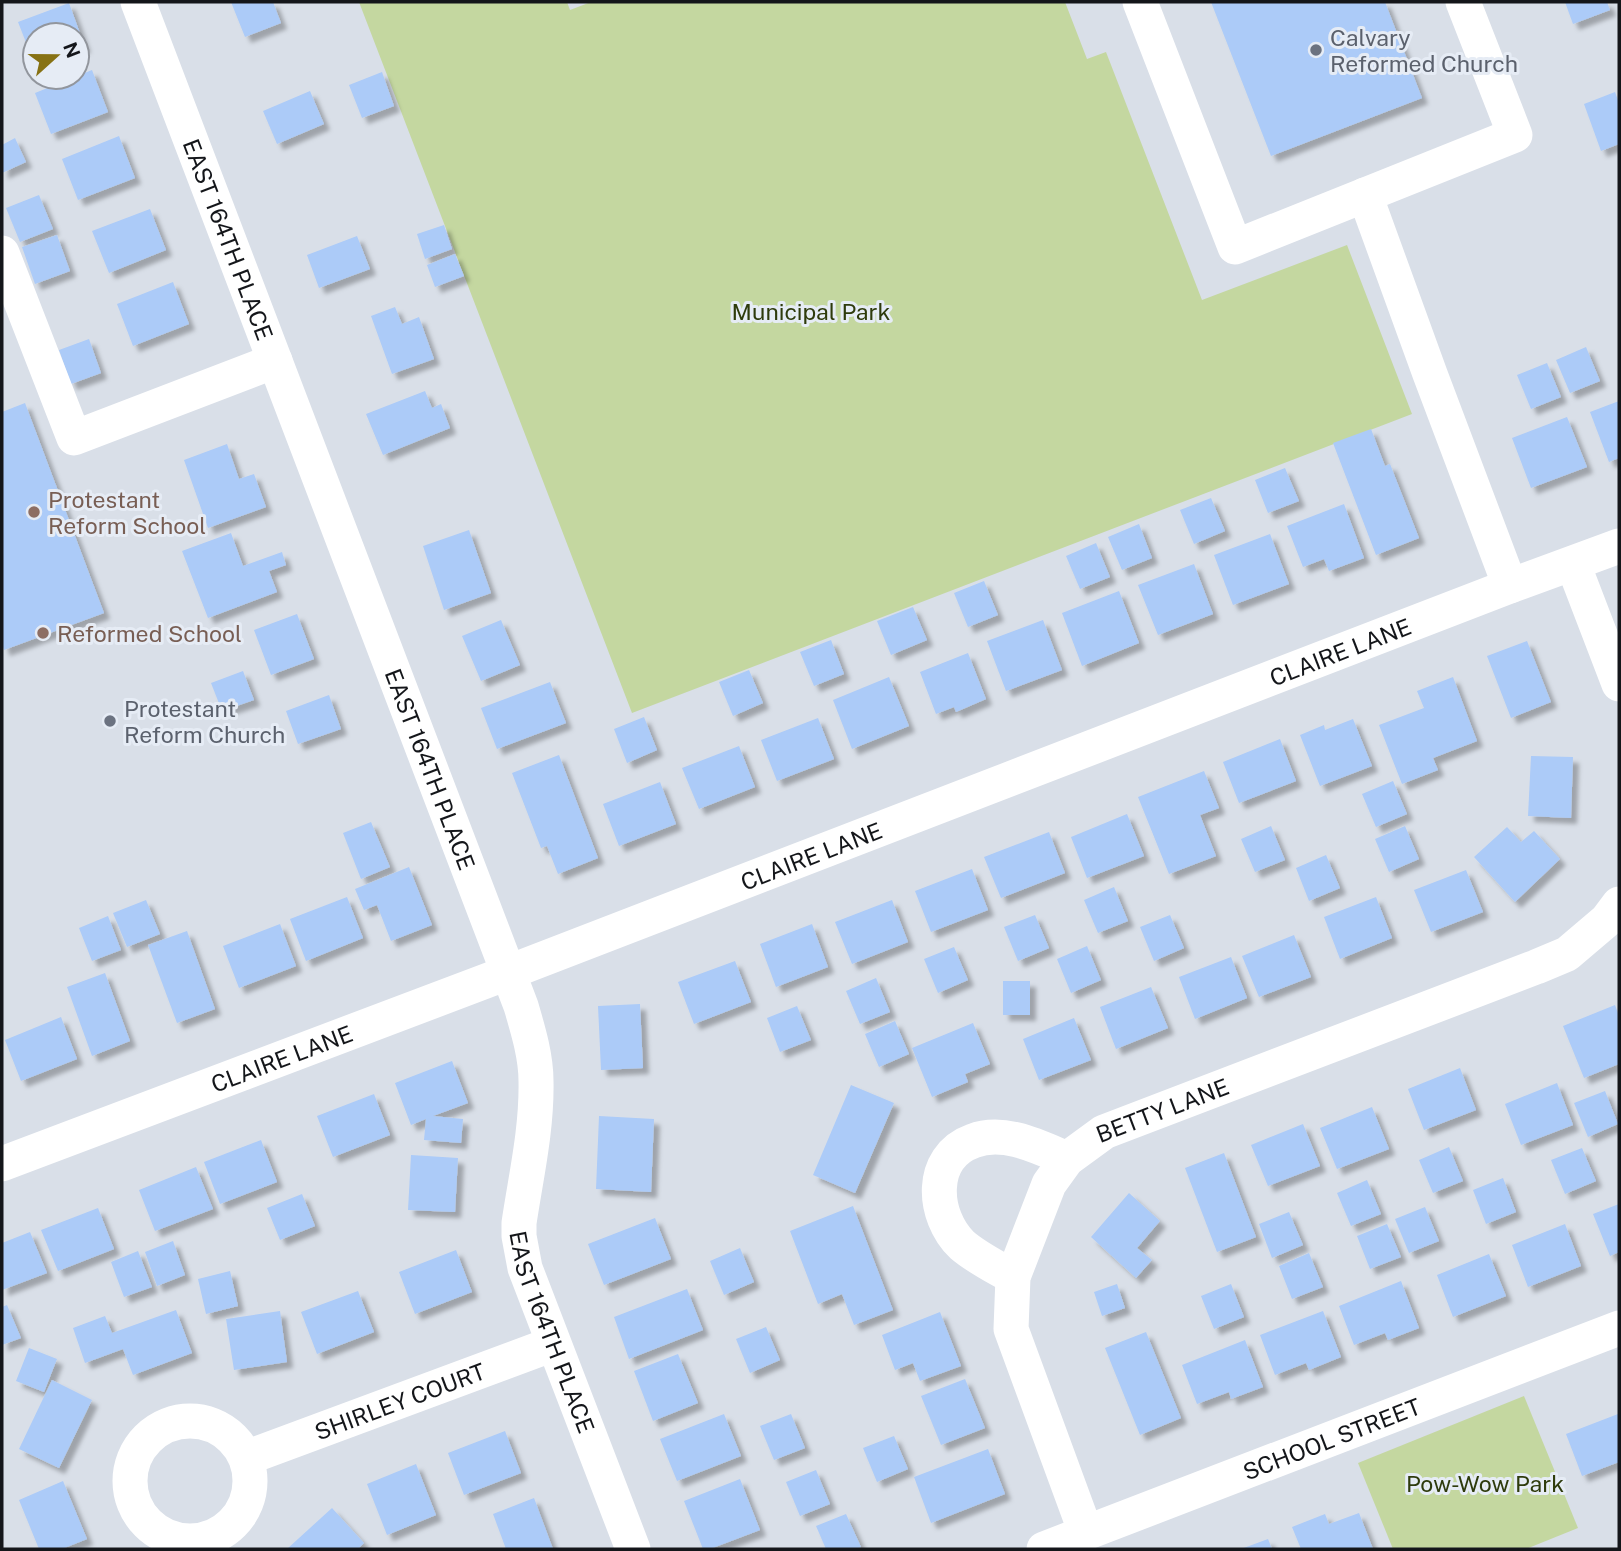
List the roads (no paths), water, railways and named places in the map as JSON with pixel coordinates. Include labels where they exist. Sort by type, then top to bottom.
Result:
[{"type":"street","name":"EAST 164TH PLACE","points":[[138,2],[521,1006],[531,1041],[536,1079],[534,1130],[519,1223],[525,1268],[633,1549]]},
{"type":"street","points":[[1140,2],[1235,247],[1516,135],[1463,2]]},
{"type":"street","points":[[1365,195],[1510,586]]},
{"type":"street","points":[[2,253],[74,438],[275,361]]},
{"type":"street","name":"CLAIRE LANE","points":[[2,1164],[1619,546]]},
{"type":"street","points":[[1573,564],[1619,684]]},
{"type":"street","name":"BETTY LANE","points":[[1086,1533],[1011,1329],[1013,1277],[1049,1184],[1067,1159],[1104,1132],[1567,954],[1615,917]]},
{"type":"street","points":[[1013,1277],[961,1244],[946,1222],[940,1206],[939,1182],[945,1163],[959,1148],[974,1140],[994,1138],[1025,1141],[1067,1159]]},
{"type":"street","name":"SCHOOL STREET","points":[[1044,1549],[1619,1328]]},
{"type":"street","name":"SHIRLEY COURT","points":[[246,1458],[553,1344]]},
{"type":"place","name":"Calvary Reformed Church","points":[[1316,50]]},
{"type":"place","name":"Protestant Reform School","points":[[34,512]]},
{"type":"place","name":"Reformed School","points":[[43,633]]},
{"type":"place","name":"Protestant Reform Church","points":[[110,721]]},
{"type":"park label","name":"Municipal Park","points":[[811,311]]},
{"type":"park label","name":"Pow-Wow Park","points":[[1485,1483]]}]
